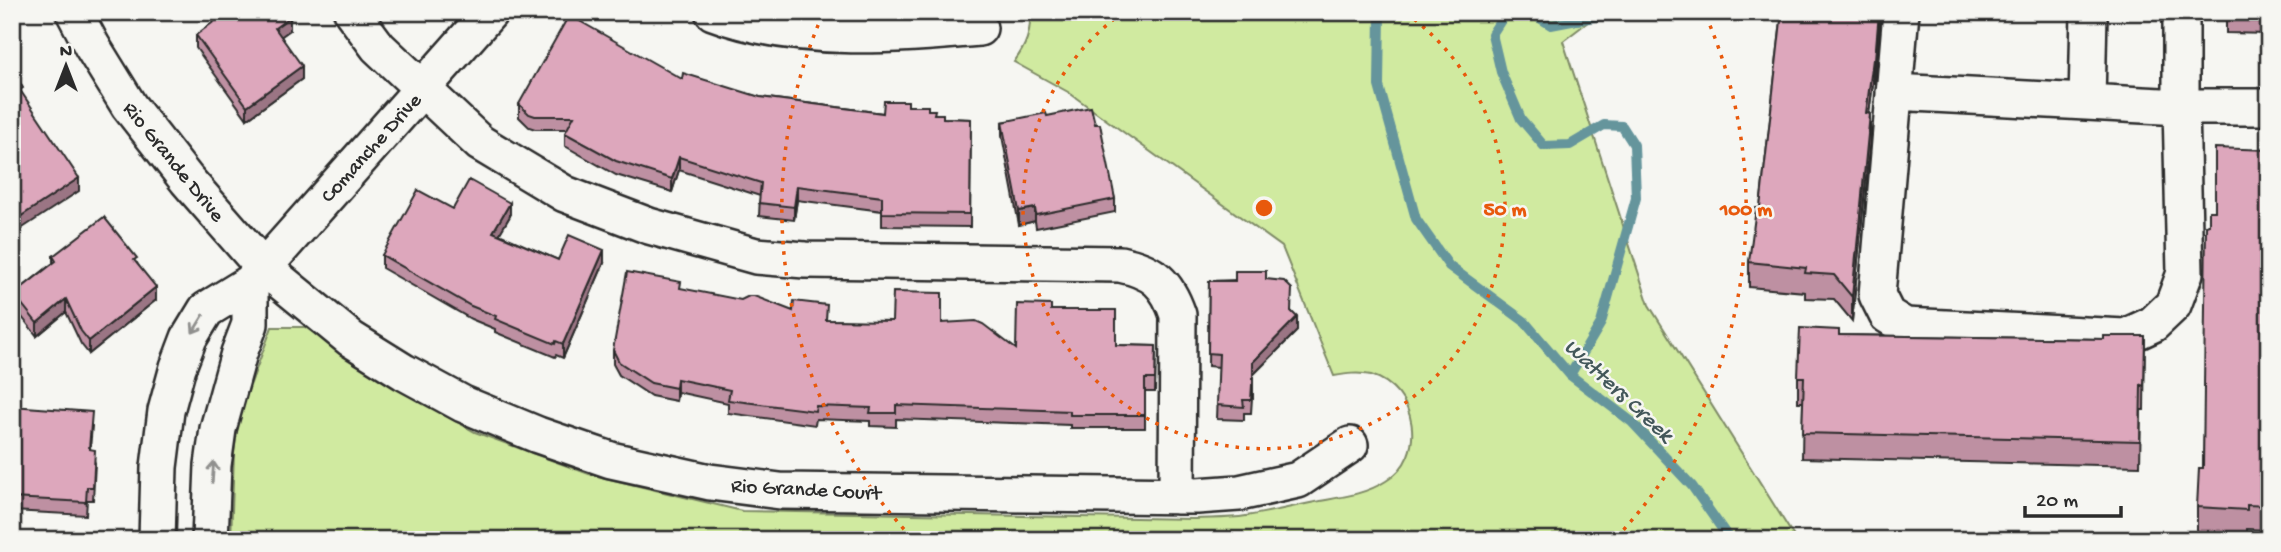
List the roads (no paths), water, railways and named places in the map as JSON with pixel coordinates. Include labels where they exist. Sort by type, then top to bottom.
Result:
[{"type":"street","name":"Rio Grande Drive","points":[[74,12],[129,106],[257,275]]},
{"type":"street","points":[[352,12],[378,47],[480,143],[565,194],[649,226],[756,256],[805,260],[1120,264],[1141,268],[1158,280],[1172,296],[1178,316],[1177,496]]},
{"type":"street","name":"Comanche Drive","points":[[157,540],[159,467],[166,411],[189,338],[206,310],[257,275],[491,12]]},
{"type":"street","points":[[713,12],[741,23],[810,32],[901,35],[979,28]]},
{"type":"street","points":[[1901,12],[1877,295],[1887,316],[1905,326],[2125,337],[2153,324],[2173,305],[2185,273],[2180,107],[2181,12]]},
{"type":"street","points":[[2087,102],[2089,12]]},
{"type":"street","points":[[1894,92],[2180,107],[2269,107]]},
{"type":"street","name":"Rio Grande Court","points":[[257,275],[351,339],[463,404],[538,435],[611,460],[710,482],[780,491],[1177,496],[1239,493],[1298,480],[1350,445]]},
{"type":"street","points":[[209,540],[218,429],[250,324],[257,275]]},
{"type":"waterway","name":"Watters Creek","points":[[1380,12],[1379,86],[1416,219],[1449,266],[1524,321],[1570,375],[1632,422],[1692,486],[1730,540]]},
{"type":"waterway","points":[[1526,12],[1503,17],[1492,34],[1501,72],[1521,119],[1544,146],[1570,145],[1604,125],[1622,126],[1634,145],[1636,198],[1601,323],[1570,375]]},
{"type":"waterway","points":[[1530,12],[1551,25],[1619,12]]}]
